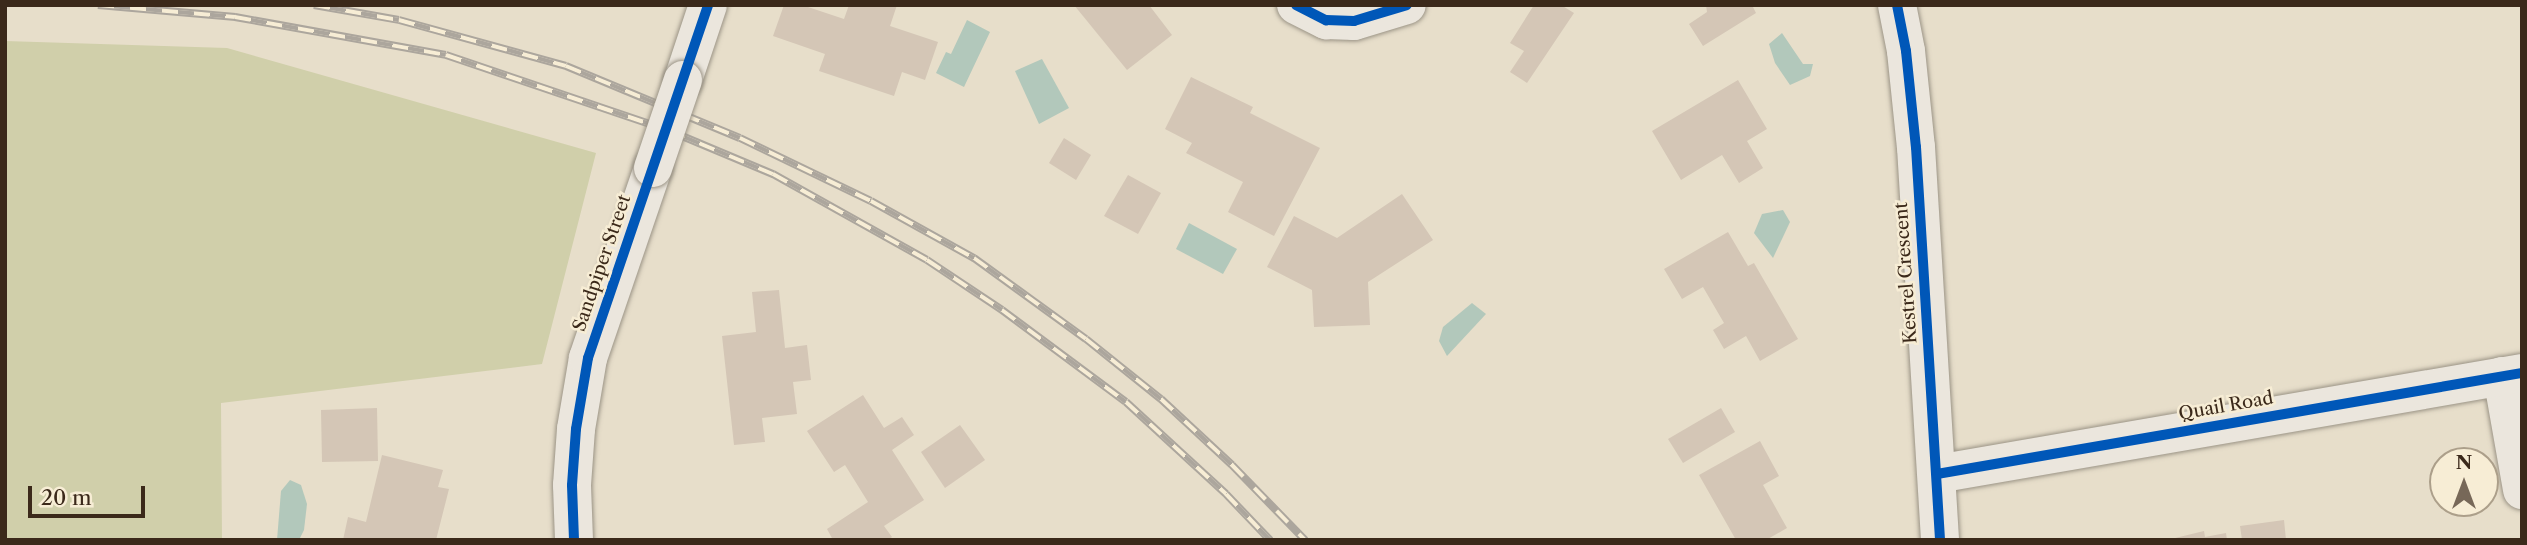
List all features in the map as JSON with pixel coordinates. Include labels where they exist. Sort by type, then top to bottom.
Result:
[{"type":"street","name":"Sandpiper Street","points":[[574,540],[572,485],[576,429],[588,358],[708,5]]},
{"type":"street","points":[[1296,5],[1326,20],[1353,21],[1407,5]]},
{"type":"street","name":"Kestrel Crescent","points":[[1897,5],[1906,51],[1916,147],[1940,540]]},
{"type":"street","points":[[2512,375],[2522,491]]},
{"type":"street","name":"Quail Road","points":[[1937,474],[2512,375]]},
{"type":"green space","points":[[5,41],[227,48],[596,153],[542,364],[221,403],[222,540],[5,540]]},
{"type":"shaded area","points":[[967,20],[990,32],[964,87],[936,73],[946,52],[951,54]]},
{"type":"shaded area","points":[[1782,33],[1803,64],[1813,64],[1810,76],[1790,85],[1775,63],[1769,44]]},
{"type":"shaded area","points":[[1042,59],[1069,108],[1039,124],[1015,71]]},
{"type":"shaded area","points":[[1783,210],[1790,222],[1773,258],[1754,233],[1762,214]]},
{"type":"shaded area","points":[[1189,223],[1237,249],[1223,274],[1176,249]]},
{"type":"shaded area","points":[[1472,303],[1486,314],[1447,356],[1439,341],[1443,327]]},
{"type":"shaded area","points":[[290,480],[301,485],[307,504],[304,530],[299,540],[277,540],[281,491]]},
{"type":"building","points":[[784,5],[802,5],[844,19],[849,5],[897,5],[890,26],[938,42],[925,80],[902,72],[894,96],[819,71],[825,54],[773,36]]},
{"type":"building","points":[[1074,5],[1149,5],[1172,35],[1127,70]]},
{"type":"building","points":[[1534,5],[1561,5],[1574,13],[1527,83],[1510,72],[1524,51],[1510,43]]},
{"type":"building","points":[[1706,5],[1752,5],[1756,13],[1703,46],[1689,24],[1707,12]]},
{"type":"building","points":[[1191,77],[1253,107],[1250,113],[1320,148],[1274,236],[1228,212],[1243,182],[1186,153],[1192,143],[1165,129]]},
{"type":"building","points":[[1738,80],[1767,129],[1747,141],[1763,168],[1739,183],[1722,155],[1681,180],[1652,131]]},
{"type":"building","points":[[1064,138],[1091,155],[1076,180],[1049,163]]},
{"type":"building","points":[[1128,175],[1161,193],[1138,234],[1104,216]]},
{"type":"building","points":[[1402,194],[1433,240],[1368,282],[1370,325],[1314,327],[1312,290],[1267,267],[1294,216],[1337,238]]},
{"type":"building","points":[[1728,232],[1748,266],[1754,263],[1798,339],[1760,361],[1746,336],[1724,349],[1713,330],[1724,323],[1703,287],[1682,299],[1664,269]]},
{"type":"building","points":[[779,290],[785,348],[807,345],[811,380],[793,382],[797,414],[762,418],[765,442],[734,445],[722,336],[756,332],[752,292]]},
{"type":"building","points":[[863,395],[884,428],[902,417],[914,435],[892,450],[924,500],[884,526],[892,537],[888,540],[833,540],[827,529],[868,502],[845,465],[834,472],[807,431]]},
{"type":"building","points":[[377,408],[378,461],[322,462],[321,410]]},
{"type":"building","points":[[1721,408],[1735,432],[1683,463],[1668,439]]},
{"type":"building","points":[[960,425],[985,460],[945,488],[921,452]]},
{"type":"building","points":[[1760,441],[1779,476],[1763,485],[1787,528],[1766,540],[1736,540],[1699,475]]},
{"type":"building","points":[[382,455],[443,470],[438,487],[449,489],[436,540],[343,540],[348,517],[366,522]]},
{"type":"building","points":[[2284,520],[2286,540],[2242,540],[2240,526]]},
{"type":"building","points":[[2204,531],[2205,537],[2226,533],[2227,540],[2167,540]]},
{"type":"railway","points":[[98,5],[235,17],[446,55],[670,131],[773,174],[927,260],[1002,310],[1126,402],[1226,494],[1270,540]]},
{"type":"railway","points":[[314,5],[399,20],[566,66],[740,138],[871,201],[974,258],[1086,339],[1161,399],[1232,465],[1305,540]]},
{"type":"cycle path","points":[[574,540],[572,485],[576,429],[588,358],[708,5]]},
{"type":"cycle path","points":[[1296,5],[1326,20],[1354,21],[1407,5]]},
{"type":"cycle path","points":[[1897,5],[1906,51],[1916,147],[1940,540]]},
{"type":"cycle path","points":[[1937,474],[2522,373]]}]
